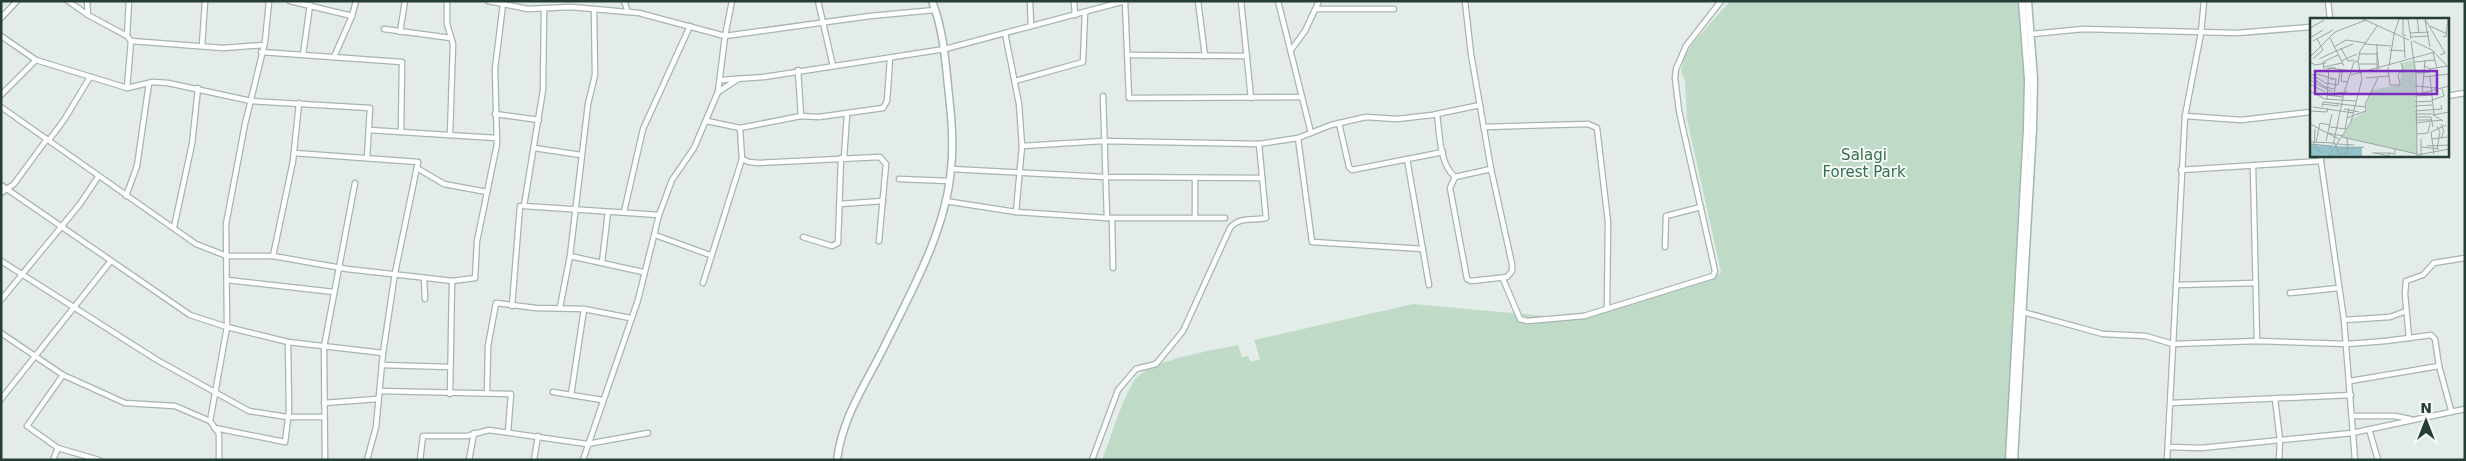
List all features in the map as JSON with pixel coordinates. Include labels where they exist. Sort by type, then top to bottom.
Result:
[{"type":"street","points":[[1,18],[17,1]]},
{"type":"street","points":[[68,1],[88,15],[127,36],[131,41],[127,88]]},
{"type":"street","points":[[87,1],[88,15]]},
{"type":"street","points":[[127,36],[129,1]]},
{"type":"street","points":[[202,46],[205,1]]},
{"type":"street","points":[[210,421],[227,327],[226,224],[264,45],[269,1]]},
{"type":"street","points":[[290,1],[352,16]]},
{"type":"street","points":[[334,57],[352,16],[356,1]]},
{"type":"street","points":[[400,32],[405,1]]},
{"type":"street","points":[[447,1],[447,24],[451,38],[450,135]]},
{"type":"street","points":[[488,1],[544,10],[571,7],[628,12],[725,36],[935,10]]},
{"type":"street","points":[[583,460],[630,318],[638,300],[643,272],[659,215],[672,180],[694,148],[718,92],[725,36],[732,1]]},
{"type":"street","points":[[818,1],[833,66]]},
{"type":"street","points":[[837,460],[846,421],[906,300],[940,223],[945,201],[951,169],[951,120],[945,49],[932,1]]},
{"type":"street","points":[[1030,1],[1031,26]]},
{"type":"street","points":[[1074,1],[1075,15]]},
{"type":"street","points":[[720,80],[890,59],[945,49],[1125,1],[1128,95],[1133,99],[1302,97]]},
{"type":"street","points":[[1198,1],[1205,56]]},
{"type":"street","points":[[1241,1],[1251,98]]},
{"type":"street","points":[[1278,1],[1311,133]]},
{"type":"street","points":[[1291,50],[1305,31],[1319,1]]},
{"type":"street","points":[[1454,178],[1450,188],[1467,278],[1471,281],[1503,279],[1510,275],[1512,264],[1491,169],[1471,54],[1466,1]]},
{"type":"street","points":[[1503,279],[1520,319],[1524,321],[1584,316],[1713,276],[1715,271],[1679,111],[1676,69],[1695,32],[1721,1]]},
{"type":"street","points":[[2008,460],[2027,129],[2028,79],[2022,1]]},
{"type":"street","points":[[2014,460],[2033,129],[2034,79],[2028,1]]},
{"type":"street","points":[[2167,460],[2185,116],[2202,33],[2204,1]]},
{"type":"street","points":[[2328,1],[2330,18]]},
{"type":"street","points":[[626,2],[628,12]]},
{"type":"street","points":[[1,107],[48,139],[98,177],[174,227],[196,244],[227,256],[273,256],[338,267],[452,281],[475,278],[477,241],[495,160],[495,69],[503,4]]},
{"type":"street","points":[[303,55],[310,5]]},
{"type":"street","points":[[560,307],[570,256],[588,104],[595,75],[594,9]]},
{"type":"street","points":[[1316,9],[1394,10]]},
{"type":"street","points":[[544,10],[543,90],[524,206],[659,215]]},
{"type":"street","points":[[1014,81],[1084,62],[1085,12]]},
{"type":"street","points":[[624,212],[643,129],[690,26]]},
{"type":"street","points":[[2031,34],[2083,29],[2202,33],[2310,27]]},
{"type":"street","points":[[384,29],[451,38]]},
{"type":"street","points":[[1005,33],[1020,104],[1022,146],[1016,212]]},
{"type":"street","points":[[1,36],[36,60],[127,88],[149,83],[168,83],[251,101],[370,108],[367,158]]},
{"type":"street","points":[[131,41],[202,46],[264,45]]},
{"type":"street","points":[[261,52],[402,62],[401,132]]},
{"type":"street","points":[[1128,55],[1246,56]]},
{"type":"street","points":[[707,121],[740,128],[802,116],[819,117],[883,108],[886,105],[890,59]]},
{"type":"street","points":[[1,95],[36,60]]},
{"type":"street","points":[[798,70],[802,116]]},
{"type":"street","points":[[1,193],[4,187],[16,182],[64,120],[90,77]]},
{"type":"street","points":[[718,92],[739,79]]},
{"type":"street","points":[[126,196],[137,166],[149,83]]},
{"type":"street","points":[[174,227],[192,144],[198,88]]},
{"type":"street","points":[[2448,96],[2465,93]]},
{"type":"street","points":[[1103,96],[1105,177],[1114,268]]},
{"type":"street","points":[[273,256],[294,153],[299,103]]},
{"type":"street","points":[[1022,146],[1103,141],[1259,144],[1298,138],[1339,123],[1366,117],[1398,120],[1480,105]]},
{"type":"street","points":[[2185,116],[2241,120],[2310,112]]},
{"type":"street","points":[[495,114],[539,120]]},
{"type":"street","points":[[803,237],[836,245],[840,239],[840,204],[846,114]]},
{"type":"street","points":[[1437,114],[1446,166],[1454,178]]},
{"type":"street","points":[[1339,123],[1349,167],[1352,170],[1443,152]]},
{"type":"street","points":[[1484,127],[1588,124],[1597,128],[1608,222],[1608,309]]},
{"type":"street","points":[[702,283],[742,159],[740,128]]},
{"type":"street","points":[[369,130],[496,138]]},
{"type":"street","points":[[1298,138],[1312,242],[1423,249]]},
{"type":"street","points":[[1092,460],[1118,390],[1136,369],[1156,364],[1183,331],[1230,228],[1235,222],[1266,218],[1259,144]]},
{"type":"street","points":[[534,148],[581,155]]},
{"type":"street","points":[[294,153],[418,162],[395,273],[383,353],[376,427],[367,460]]},
{"type":"street","points":[[2320,156],[2347,344],[2355,460]]},
{"type":"street","points":[[742,159],[759,163],[880,157],[886,164],[879,241]]},
{"type":"street","points":[[1407,160],[1429,284]]},
{"type":"street","points":[[2182,170],[2253,167],[2321,161]]},
{"type":"street","points":[[2253,167],[2257,341]]},
{"type":"street","points":[[417,168],[444,184],[488,192]]},
{"type":"street","points":[[951,169],[1105,177],[1262,178]]},
{"type":"street","points":[[1454,178],[1491,169]]},
{"type":"street","points":[[1,300],[80,204],[98,177]]},
{"type":"street","points":[[1195,178],[1195,218]]},
{"type":"street","points":[[900,179],[949,181]]},
{"type":"street","points":[[326,460],[324,347],[338,267],[356,183]]},
{"type":"street","points":[[4,187],[60,228],[190,315],[227,327],[288,342],[383,353]]},
{"type":"street","points":[[840,204],[883,201]]},
{"type":"street","points":[[945,201],[1016,212],[1109,218],[1225,218]]},
{"type":"street","points":[[512,306],[520,206]]},
{"type":"street","points":[[1665,247],[1666,216],[1701,207]]},
{"type":"street","points":[[602,262],[608,212]]},
{"type":"street","points":[[655,234],[710,255]]},
{"type":"street","points":[[570,256],[643,272]]},
{"type":"street","points":[[2409,338],[2406,311],[2406,281],[2423,275],[2434,263],[2465,258]]},
{"type":"street","points":[[1,261],[157,360],[249,411],[287,417],[324,416]]},
{"type":"street","points":[[1,399],[75,309],[110,262]]},
{"type":"street","points":[[424,278],[424,299]]},
{"type":"street","points":[[227,280],[334,292]]},
{"type":"street","points":[[450,394],[452,281]]},
{"type":"street","points":[[2176,285],[2255,284]]},
{"type":"street","points":[[2290,293],[2339,288]]},
{"type":"street","points":[[487,394],[488,346],[496,303],[536,308],[584,309],[630,318]]},
{"type":"street","points":[[571,395],[584,309]]},
{"type":"street","points":[[2344,320],[2390,317],[2406,311]]},
{"type":"street","points":[[2023,312],[2103,334],[2146,336],[2173,344],[2257,341],[2347,344],[2433,336],[2451,410]]},
{"type":"street","points":[[1,333],[62,375],[125,403],[175,406],[210,421],[219,434],[219,460]]},
{"type":"street","points":[[215,428],[284,442],[287,417],[288,342]]},
{"type":"street","points":[[382,365],[450,367]]},
{"type":"street","points":[[2350,381],[2439,366]]},
{"type":"street","points":[[62,375],[27,426],[58,448],[99,460]]},
{"type":"street","points":[[380,391],[512,394],[508,432]]},
{"type":"street","points":[[553,392],[602,400]]},
{"type":"street","points":[[2171,403],[2275,400],[2351,395]]},
{"type":"street","points":[[324,403],[378,399]]},
{"type":"street","points":[[2275,400],[2280,440],[2279,460]]},
{"type":"street","points":[[2168,447],[2201,448],[2352,433],[2451,410],[2465,409]]},
{"type":"street","points":[[2352,416],[2395,416],[2411,419]]},
{"type":"street","points":[[2369,429],[2378,460]]},
{"type":"street","points":[[420,460],[423,436],[467,436],[489,430],[587,444],[648,433]]},
{"type":"street","points":[[469,460],[474,433]]},
{"type":"street","points":[[534,460],[538,436]]},
{"type":"street","points":[[53,460],[58,448]]},
{"type":"green space","name":"Salagi Forest Park","points":[[1730,1],[2021,1],[2028,87],[2008,460],[1102,460],[1121,408],[1134,381],[1153,367],[1182,357],[1238,345],[1242,357],[1248,356],[1251,362],[1260,359],[1254,340],[1413,304],[1579,319],[1591,317],[1717,276],[1721,272],[1687,119],[1685,81],[1681,72],[1684,58],[1694,42]]}]
